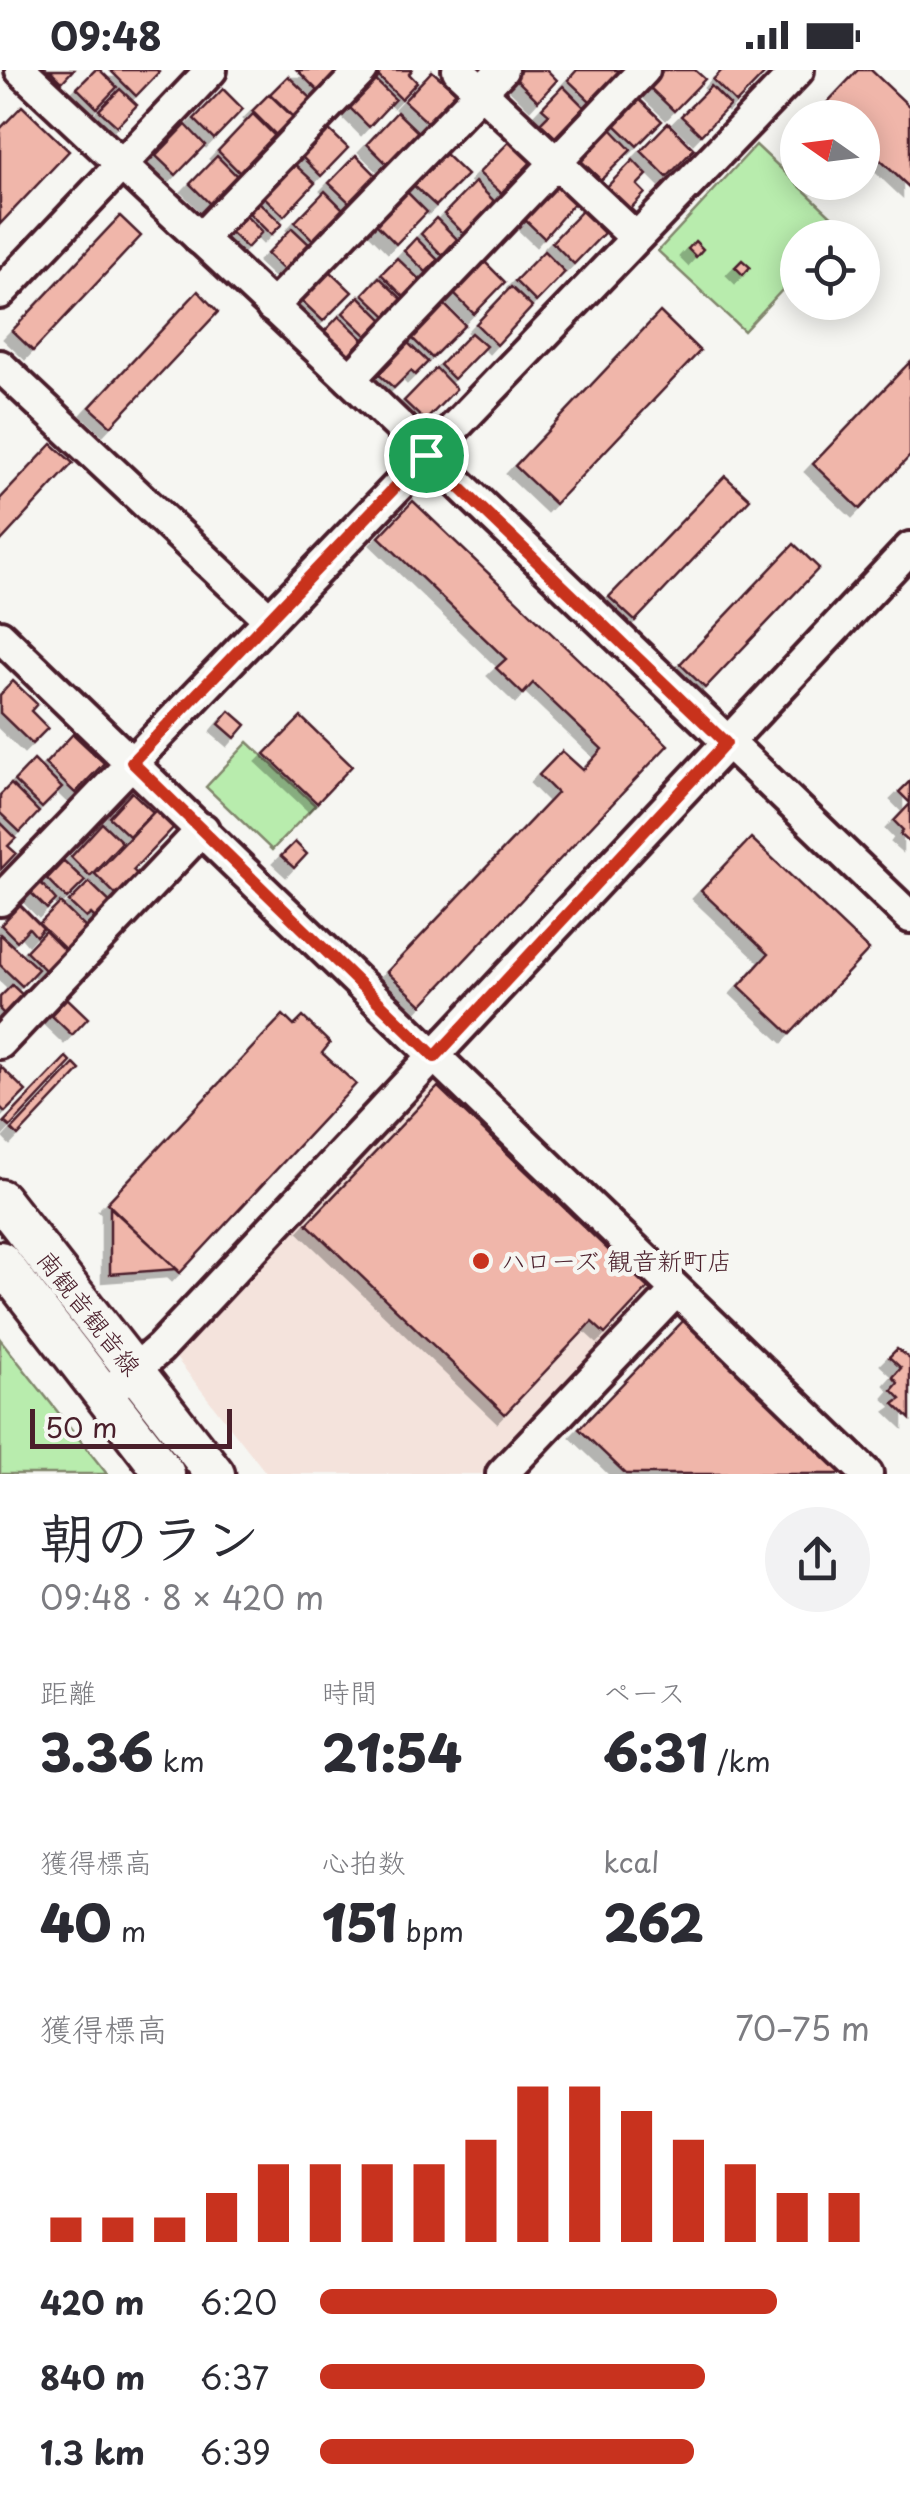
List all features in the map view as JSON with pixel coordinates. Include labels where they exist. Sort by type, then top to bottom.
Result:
[{"type":"main road","name":"南観音観音線","points":[[0,1198],[215,1474]]},
{"type":"main road","name":"南観音観音線","points":[[0,1261],[164,1474]]},
{"type":"street","points":[[21,70],[910,916]]},
{"type":"street","points":[[0,293],[212,70]]},
{"type":"street","points":[[200,239],[362,70]]},
{"type":"street","points":[[458,70],[492,81],[555,162],[635,238]]},
{"type":"street","points":[[350,379],[644,70]]},
{"type":"street","points":[[0,900],[798,70]]},
{"type":"street","points":[[272,307],[492,81]]},
{"type":"street","points":[[0,366],[269,619]]},
{"type":"street","points":[[104,1396],[160,1348],[910,548]]},
{"type":"street","points":[[0,636],[866,1474]]},
{"type":"street","points":[[0,1043],[203,830]]},
{"type":"street","points":[[502,1474],[676,1292]]},
{"type":"shaded area","points":[[440,1081],[651,1285],[652,1297],[482,1474],[267,1474],[176,1358],[177,1351],[432,1082]]},
{"type":"green space","points":[[756,145],[780,168],[780,200],[814,200],[836,220],[780,220],[780,292],[744,331],[658,251]]},
{"type":"green space","points":[[248,742],[315,805],[272,850],[206,787]]},
{"type":"green space","points":[[0,1339],[107,1474],[0,1474]]},
{"type":"building","points":[[50,70],[73,70],[62,82]]},
{"type":"building","points":[[95,70],[100,70],[117,87],[97,108],[77,88]]},
{"type":"building","points":[[110,70],[157,70],[159,72],[136,96]]},
{"type":"building","points":[[297,70],[342,70],[320,93]]},
{"type":"building","points":[[380,70],[412,70],[409,74],[417,82],[401,99],[376,74]]},
{"type":"building","points":[[521,70],[547,70],[557,80],[538,101],[514,77]]},
{"type":"building","points":[[577,70],[620,71],[591,102],[568,80]]},
{"type":"building","points":[[663,70],[695,70],[705,79],[674,111],[648,86]]},
{"type":"building","points":[[722,70],[766,72],[736,103],[713,80]]},
{"type":"building","points":[[858,70],[871,70],[910,107],[910,188],[880,160],[880,100],[830,100]]},
{"type":"building","points":[[432,71],[456,92],[428,123],[404,101]]},
{"type":"building","points":[[288,76],[312,99],[295,118],[270,94]]},
{"type":"building","points":[[371,76],[395,99],[369,127],[345,103]]},
{"type":"building","points":[[563,86],[584,107],[555,137],[540,123],[549,114],[542,108]]},
{"type":"building","points":[[711,86],[730,105],[701,135],[681,116]]},
{"type":"building","points":[[120,89],[137,105],[117,126],[99,110]]},
{"type":"building","points":[[223,89],[243,109],[214,139],[194,119]]},
{"type":"building","points":[[269,94],[295,119],[278,137],[252,111]]},
{"type":"building","points":[[638,98],[662,121],[637,146],[613,123]]},
{"type":"building","points":[[22,106],[69,151],[0,224],[0,129]]},
{"type":"building","points":[[397,112],[420,134],[389,166],[367,144]]},
{"type":"building","points":[[253,114],[275,136],[240,173],[218,151]]},
{"type":"building","points":[[668,123],[694,149],[667,177],[641,151]]},
{"type":"building","points":[[186,125],[205,145],[176,175],[156,156]]},
{"type":"building","points":[[325,126],[348,148],[321,176],[298,153]]},
{"type":"building","points":[[608,126],[631,150],[601,180],[578,158]]},
{"type":"building","points":[[510,141],[532,161],[501,193],[479,173]]},
{"type":"building","points":[[443,152],[467,175],[436,206],[412,184]]},
{"type":"building","points":[[356,155],[378,177],[352,205],[329,183]]},
{"type":"building","points":[[217,156],[237,176],[210,204],[190,184]]},
{"type":"building","points":[[633,160],[647,175],[637,185],[645,193],[628,211],[605,189]]},
{"type":"building","points":[[291,161],[315,183],[284,216],[260,193]]},
{"type":"building","points":[[475,182],[495,202],[464,234],[444,214]]},
{"type":"building","points":[[557,185],[575,202],[544,238],[520,215],[542,191],[546,195]]},
{"type":"building","points":[[325,191],[344,210],[314,241],[295,222]]},
{"type":"building","points":[[406,191],[427,212],[396,244],[375,223]]},
{"type":"building","points":[[259,202],[282,224],[271,235],[249,213]]},
{"type":"building","points":[[582,211],[604,233],[574,264],[552,242]]},
{"type":"building","points":[[243,213],[262,232],[247,248],[227,229]]},
{"type":"building","points":[[120,216],[141,236],[33,351],[12,331]]},
{"type":"building","points":[[436,218],[457,239],[442,255],[421,234]]},
{"type":"building","points":[[292,228],[310,245],[285,271],[267,254]]},
{"type":"building","points":[[416,238],[438,260],[426,272],[404,251]]},
{"type":"building","points":[[695,241],[703,249],[696,257],[688,249]]},
{"type":"building","points":[[544,251],[565,272],[536,302],[515,281]]},
{"type":"building","points":[[397,258],[421,281],[405,298],[381,274]]},
{"type":"building","points":[[742,260],[750,267],[743,275],[735,267]]},
{"type":"building","points":[[484,261],[505,282],[474,314],[453,293]]},
{"type":"building","points":[[330,271],[352,292],[323,321],[301,300]]},
{"type":"building","points":[[379,277],[403,300],[387,317],[363,294]]},
{"type":"building","points":[[511,287],[532,307],[497,345],[476,324]]},
{"type":"building","points":[[198,291],[218,312],[111,426],[90,407]]},
{"type":"building","points":[[359,296],[383,320],[367,336],[343,313]]},
{"type":"building","points":[[442,302],[465,325],[432,358],[409,335]]},
{"type":"building","points":[[660,312],[700,351],[555,504],[515,466]]},
{"type":"building","points":[[339,316],[363,339],[346,357],[322,334]]},
{"type":"building","points":[[471,333],[486,346],[454,379],[440,365]]},
{"type":"building","points":[[406,341],[428,362],[415,375],[411,371],[394,388],[376,372]]},
{"type":"building","points":[[910,362],[910,456],[860,509],[813,464]]},
{"type":"building","points":[[436,368],[456,389],[425,421],[404,401]]},
{"type":"building","points":[[52,444],[73,463],[0,542],[0,499]]},
{"type":"building","points":[[725,476],[750,499],[635,621],[609,597]]},
{"type":"building","points":[[413,501],[668,745],[422,1005],[387,972],[557,793],[539,775],[562,751],[583,770],[602,749],[533,683],[523,694],[496,668],[506,659],[379,537]]},
{"type":"building","points":[[794,544],[819,568],[705,688],[680,664]]},
{"type":"building","points":[[13,681],[37,704],[31,711],[48,728],[32,744],[0,713],[0,695]]},
{"type":"building","points":[[230,711],[246,725],[235,738],[219,724]]},
{"type":"building","points":[[301,717],[352,766],[317,803],[265,754]]},
{"type":"building","points":[[73,734],[104,763],[75,793],[45,764]]},
{"type":"building","points":[[34,760],[62,788],[42,808],[14,781]]},
{"type":"building","points":[[910,781],[910,803],[899,792]]},
{"type":"building","points":[[11,784],[39,812],[20,832],[0,813],[0,795]]},
{"type":"building","points":[[132,792],[153,812],[129,836],[109,817]]},
{"type":"building","points":[[910,804],[910,843],[894,821]]},
{"type":"building","points":[[156,810],[174,827],[133,870],[143,880],[122,901],[95,874]]},
{"type":"building","points":[[0,822],[16,838],[8,846],[16,853],[1,869]]},
{"type":"building","points":[[102,823],[122,842],[90,876],[71,857]]},
{"type":"building","points":[[751,838],[869,950],[790,1034],[739,986],[768,954],[701,891]]},
{"type":"building","points":[[295,842],[307,854],[294,868],[281,856]]},
{"type":"building","points":[[64,861],[85,881],[67,899],[47,879]]},
{"type":"building","points":[[89,882],[117,909],[102,925],[91,914],[86,918],[69,902]]},
{"type":"building","points":[[41,883],[56,900],[47,909],[31,893]]},
{"type":"building","points":[[60,903],[88,930],[67,951],[39,924]]},
{"type":"building","points":[[20,905],[43,928],[36,936],[29,928],[17,941],[1,925]]},
{"type":"building","points":[[45,931],[66,952],[47,972],[26,951]]},
{"type":"building","points":[[0,934],[38,969],[22,986],[0,965]]},
{"type":"building","points":[[12,985],[26,998],[8,1018],[0,1010],[0,997]]},
{"type":"building","points":[[67,998],[88,1018],[72,1035],[51,1015]]},
{"type":"building","points":[[283,1015],[294,1026],[303,1017],[330,1043],[322,1053],[356,1084],[180,1273],[107,1203]]},
{"type":"building","points":[[66,1057],[71,1062],[10,1127],[4,1122]]},
{"type":"building","points":[[74,1064],[80,1070],[18,1136],[12,1130]]},
{"type":"building","points":[[0,1066],[26,1091],[5,1112],[0,1107]]},
{"type":"building","name":"ハローズ 観音新町店","points":[[438,1087],[648,1288],[605,1334],[592,1322],[505,1414],[307,1224]]},
{"type":"building","points":[[110,1207],[177,1269],[110,1274]]},
{"type":"building","points":[[687,1317],[850,1474],[626,1474],[579,1429]]},
{"type":"building","points":[[897,1349],[910,1359],[910,1419],[894,1404],[901,1399],[892,1390],[898,1383],[893,1377],[901,1368],[889,1357]]},
{"type":"place","name":"ハローズ 観音新町店","points":[[481,1261]]},
{"type":"route","points":[[426,455],[726,743],[435,1057],[132,762],[426,455]]}]
